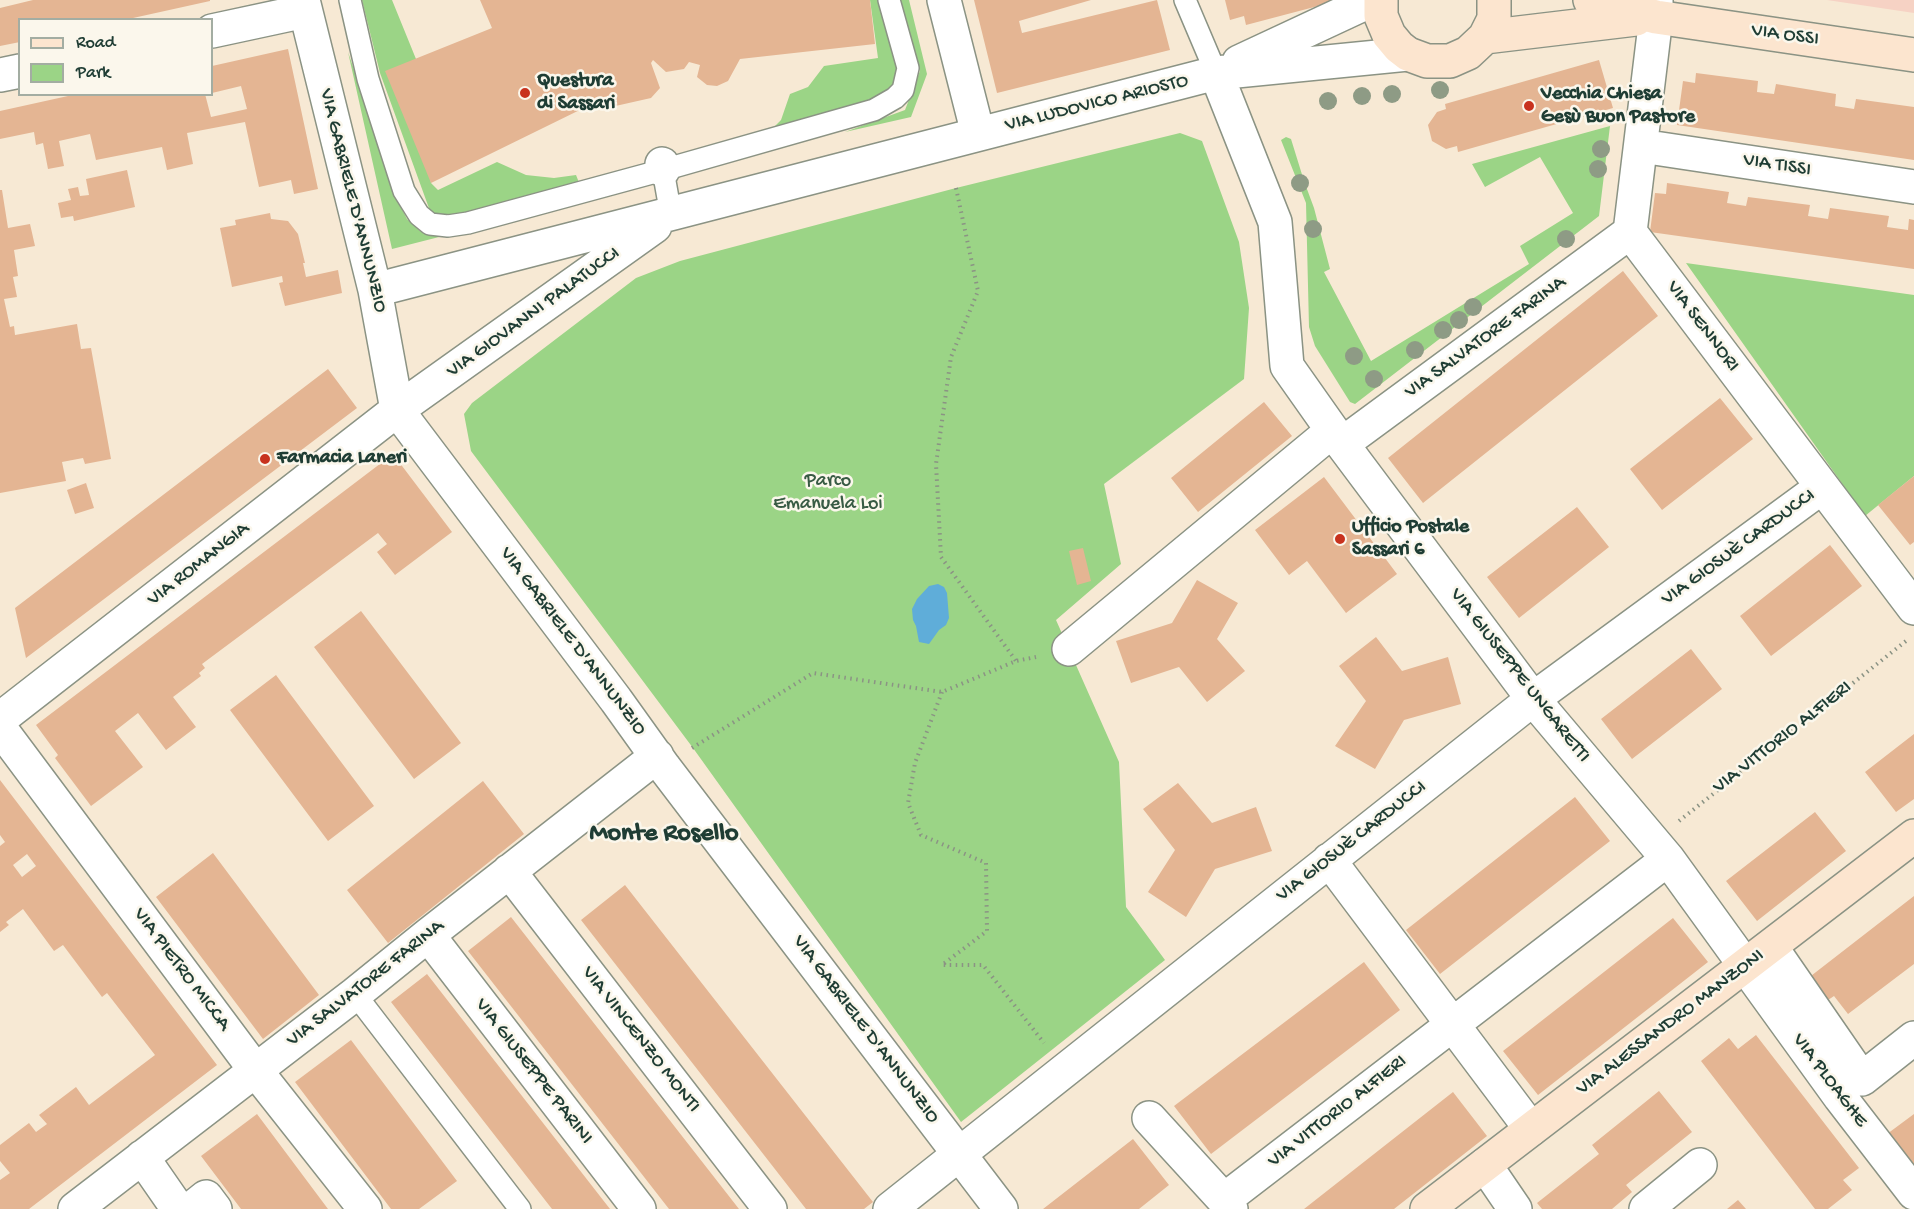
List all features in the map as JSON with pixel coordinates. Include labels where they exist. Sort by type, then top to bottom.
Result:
[{"type":"main road","points":[[1381,0],[1381,16],[1389,35],[1408,54],[1427,61],[1450,61],[1468,53],[1485,37],[1494,19],[1494,0]]},
{"type":"main road","name":"VIA OSSI","points":[[1590,0],[1656,8],[1914,55]]},
{"type":"main road","name":"VIA OSSI","points":[[1485,37],[1656,8]]},
{"type":"main road","name":"VIA ALESSANDRO MANZONI","points":[[1427,1209],[1914,836]]},
{"type":"street","points":[[944,0],[978,134]]},
{"type":"street","name":"VIA LUDOVICO ARIOSTO","points":[[1216,73],[1372,0]]},
{"type":"street","points":[[213,31],[304,6]]},
{"type":"street","name":"VIA GABRIELE D'ANNUNZIO","points":[[304,6],[375,290],[398,410],[660,762],[1001,1209]]},
{"type":"street","points":[[1630,232],[1656,8]]},
{"type":"street","name":"VIA LUDOVICO ARIOSTO","points":[[978,134],[1216,73],[1408,54]]},
{"type":"street","points":[[0,75],[18,71]]},
{"type":"street","name":"VIA GIUSEPPE UNGARETTI","points":[[1216,73],[1275,222],[1287,366],[1337,438],[1533,699],[1660,850],[1745,967]]},
{"type":"street","name":"VIA GIOVANNI PALATUCCI","points":[[375,290],[978,134]]},
{"type":"street","name":"VIA TISSI","points":[[1641,146],[1914,187]]},
{"type":"street","name":"VIA GIOVANNI PALATUCCI","points":[[398,410],[671,215]]},
{"type":"street","name":"VIA SALVATORE FARINA","points":[[1069,649],[1337,438],[1630,232]]},
{"type":"street","name":"VIA SENNORI","points":[[1630,232],[1822,487],[1904,574],[1914,608]]},
{"type":"street","name":"VIA ROMANGIA","points":[[0,719],[398,410]]},
{"type":"street","name":"VIA GIOSUÈ CARDUCCI","points":[[890,1209],[1533,699],[1822,487]]},
{"type":"street","name":"VIA PIETRO MICCA","points":[[0,728],[256,1071],[365,1209]]},
{"type":"street","name":"VIA SALVATORE FARINA","points":[[75,1209],[355,994],[509,871],[660,762]]},
{"type":"street","name":"VIA VITTORIO ALFIERI","points":[[1149,1118],[1228,1204],[1452,1024],[1660,850]]},
{"type":"street","points":[[1329,860],[1531,1129]]},
{"type":"street","name":"VIA VINCENZO MONTI","points":[[509,871],[770,1209]]},
{"type":"street","name":"VIA GIUSEPPE PARINI","points":[[428,934],[639,1209]]},
{"type":"street","points":[[1770,946],[1862,1079],[1914,1038]]},
{"type":"street","name":"VIA PLOAGHE","points":[[1745,967],[1914,1193]]},
{"type":"street","points":[[142,1157],[178,1209]]},
{"type":"street","points":[[1485,1165],[1515,1209]]},
{"type":"street","points":[[1646,1209],[1700,1165]]},
{"type":"street","points":[[191,1209],[206,1197],[215,1209]]},
{"type":"lane","points":[[350,0],[368,80],[404,191],[419,215],[430,224],[448,226],[468,223],[662,167],[874,110],[895,98],[903,90],[908,68],[889,0]]},
{"type":"lane","points":[[1185,0],[1216,73]]},
{"type":"lane","points":[[662,167],[671,215]]},
{"type":"lane","points":[[355,994],[520,1209]]},
{"type":"path","points":[[956,188],[978,291],[951,357],[936,464],[941,557],[1016,661]]},
{"type":"path","name":"VIA VITTORIO ALFIERI","points":[[1660,850],[1914,635]]},
{"type":"path","points":[[660,762],[813,673],[942,692],[1016,661],[1069,649]]},
{"type":"path","points":[[942,692],[915,763],[908,803],[921,835],[986,863],[987,931],[942,965],[983,965],[1064,1070]]},
{"type":"shaded area","points":[[1827,0],[1914,0],[1914,13]]},
{"type":"green space","points":[[362,0],[392,0],[416,59],[431,183],[438,190],[497,162],[526,175],[554,178],[576,175],[580,185],[464,220],[443,217],[430,211],[380,73]]},
{"type":"green space","points":[[870,0],[881,0],[900,69],[891,95],[770,131],[781,120],[790,94],[808,87],[824,66],[878,58]]},
{"type":"green space","points":[[900,0],[909,0],[927,74],[911,117],[845,132],[905,110],[920,71]]},
{"type":"green space","points":[[348,52],[400,205],[407,219],[420,231],[443,236],[392,249]]},
{"type":"green space","points":[[1610,126],[1599,216],[1355,404],[1350,402],[1315,346],[1309,327],[1306,203],[1281,140],[1286,137],[1291,139],[1314,208],[1330,269],[1324,272],[1371,361],[1529,264],[1520,246],[1573,213],[1540,157],[1485,187],[1472,164]]},
{"type":"green space","name":"Parco Emanuela Loi","points":[[1180,133],[1202,141],[1239,242],[1249,308],[1244,379],[1104,484],[1121,564],[1056,620],[1119,762],[1126,907],[1165,960],[961,1122],[693,748],[471,451],[464,414],[472,403],[636,278],[680,261],[956,188]]},
{"type":"green space","points":[[1686,263],[1914,295],[1914,476],[1865,516]]},
{"type":"water","points":[[938,584],[944,587],[947,593],[949,618],[946,625],[939,630],[929,644],[919,642],[912,609],[917,599],[929,586]]},
{"type":"building","points":[[33,0],[210,0],[133,18],[18,18],[18,42],[0,46],[0,8]]},
{"type":"building","name":"Questura di Sassari","points":[[480,0],[870,0],[875,44],[740,59],[728,81],[717,86],[707,85],[697,77],[700,65],[689,62],[684,69],[666,72],[653,60],[651,63],[660,88],[651,98],[611,107],[594,103],[431,183],[385,71],[492,28]]},
{"type":"building","points":[[974,0],[1091,0],[1019,21],[1022,33],[1157,0],[1170,50],[997,93]]},
{"type":"building","points":[[1225,0],[1337,1],[1246,25],[1244,16],[1230,20]]},
{"type":"building","points":[[288,49],[318,189],[294,194],[291,180],[259,187],[245,122],[187,133],[193,164],[167,170],[162,147],[96,160],[90,134],[59,141],[64,166],[48,169],[43,143],[36,145],[34,132],[0,139],[0,111],[68,96],[206,96],[211,117],[247,109],[241,86],[213,93],[213,66]]},
{"type":"building","name":"Vecchia Chiesa Gesù Buon Pastore","points":[[1599,60],[1613,108],[1458,152],[1457,146],[1446,149],[1432,141],[1428,125],[1437,112],[1446,109],[1445,104]]},
{"type":"building","points":[[1696,73],[1758,81],[1757,92],[1774,94],[1776,84],[1836,94],[1835,106],[1854,109],[1856,99],[1914,107],[1914,160],[1677,125],[1683,81],[1695,83]]},
{"type":"building","points":[[127,170],[135,207],[74,221],[73,216],[61,218],[58,203],[71,200],[68,189],[78,187],[80,196],[89,195],[86,179]]},
{"type":"building","points":[[1667,183],[1729,192],[1727,203],[1746,206],[1748,197],[1810,205],[1808,216],[1828,219],[1830,208],[1889,216],[1887,227],[1908,230],[1909,219],[1914,220],[1914,269],[1650,232],[1655,193],[1666,194]]},
{"type":"building","points":[[0,190],[2,190],[8,228],[30,224],[35,246],[14,250],[18,276],[13,277],[17,297],[4,299],[10,327],[14,326],[15,335],[77,324],[81,349],[91,348],[111,459],[85,464],[83,458],[62,462],[66,481],[0,493]]},
{"type":"building","points":[[270,213],[271,219],[288,221],[298,234],[306,277],[338,270],[342,293],[285,306],[279,283],[283,282],[282,276],[232,287],[220,228],[236,225],[235,220]]},
{"type":"building","points":[[1623,271],[1658,316],[1423,503],[1388,458]]},
{"type":"building","points":[[328,369],[357,408],[26,658],[15,608]]},
{"type":"building","points":[[1720,398],[1753,439],[1662,510],[1630,469]]},
{"type":"building","points":[[1264,402],[1292,436],[1198,512],[1171,478]]},
{"type":"building","points":[[393,454],[452,532],[395,575],[377,552],[387,544],[378,533],[202,664],[205,668],[199,673],[201,676],[173,697],[196,727],[166,750],[138,713],[115,731],[143,767],[91,806],[55,758],[58,755],[36,725]]},
{"type":"building","points":[[1914,476],[1914,542],[1910,545],[1878,505]]},
{"type":"building","points":[[1324,477],[1397,574],[1346,613],[1307,561],[1289,575],[1255,530]]},
{"type":"building","points":[[86,483],[94,508],[75,514],[67,490]]},
{"type":"building","points":[[1577,507],[1609,547],[1519,618],[1487,577]]},
{"type":"building","points":[[1830,545],[1862,586],[1771,656],[1740,616]]},
{"type":"building","points":[[1083,548],[1091,581],[1077,585],[1069,551]]},
{"type":"building","points":[[1197,580],[1238,603],[1217,639],[1245,671],[1207,702],[1179,667],[1131,683],[1116,641],[1172,623]]},
{"type":"building","points":[[361,611],[461,743],[414,779],[314,647]]},
{"type":"building","points":[[1376,637],[1402,671],[1448,657],[1461,704],[1404,720],[1375,769],[1335,746],[1366,701],[1339,666]]},
{"type":"building","points":[[1691,649],[1722,689],[1632,759],[1601,719]]},
{"type":"building","points":[[276,675],[374,806],[328,841],[230,710]]},
{"type":"building","points":[[1914,734],[1914,799],[1896,812],[1865,772]]},
{"type":"building","points":[[0,780],[217,1065],[29,1209],[0,1209],[0,1180],[10,1173],[0,1161],[0,1145],[29,1123],[36,1132],[47,1124],[39,1115],[76,1087],[89,1105],[155,1055],[107,993],[102,997],[63,945],[54,951],[23,909],[6,922],[9,925],[0,932],[0,846],[5,842],[0,835]],"holes":[[[27,854],[36,866],[22,877],[13,865]]]},
{"type":"building","points":[[483,781],[524,834],[388,943],[347,890]]},
{"type":"building","points":[[1178,783],[1212,823],[1256,807],[1272,851],[1215,869],[1186,917],[1148,892],[1175,850],[1143,809]]},
{"type":"building","points":[[1575,797],[1610,841],[1440,974],[1406,930]]},
{"type":"building","points":[[1815,812],[1846,851],[1757,921],[1726,881]]},
{"type":"building","points":[[213,853],[319,995],[263,1039],[156,897]]},
{"type":"building","points":[[625,885],[873,1202],[864,1209],[806,1209],[581,920]]},
{"type":"building","points":[[1914,896],[1914,964],[1848,1014],[1834,996],[1825,1002],[1807,979]]},
{"type":"building","points":[[511,917],[739,1209],[669,1209],[468,951]]},
{"type":"building","points":[[1673,918],[1708,962],[1538,1095],[1503,1051]]},
{"type":"building","points":[[1364,962],[1400,1010],[1211,1154],[1174,1106]]},
{"type":"building","points":[[427,974],[610,1209],[552,1209],[391,1002]]},
{"type":"building","points":[[1756,1035],[1859,1168],[1843,1180],[1852,1190],[1828,1209],[1815,1209],[1701,1061],[1729,1038],[1738,1049]]},
{"type":"building","points":[[351,1040],[457,1181],[419,1209],[391,1209],[295,1082]]},
{"type":"building","points":[[1659,1091],[1692,1132],[1626,1185],[1632,1192],[1612,1209],[1542,1209],[1537,1203],[1599,1154],[1592,1145]]},
{"type":"building","points":[[1453,1092],[1487,1136],[1394,1209],[1304,1209]]},
{"type":"building","points":[[257,1114],[328,1209],[241,1209],[201,1156]]},
{"type":"building","points":[[1914,1114],[1914,1178],[1883,1137]]},
{"type":"building","points":[[1133,1139],[1169,1185],[1139,1209],[1043,1209]]},
{"type":"building","points":[[1738,1200],[1746,1209],[1727,1209]]},
{"type":"place","name":"Questura di Sassari","points":[[525,93]]},
{"type":"place","name":"Vecchia Chiesa Gesù Buon Pastore","points":[[1529,106]]},
{"type":"place","name":"Farmacia Laneri","points":[[265,459]]},
{"type":"place","name":"Ufficio Postale Sassari 6","points":[[1340,539]]},
{"type":"district","name":"Monte Rosello","points":[[664,835]]}]
